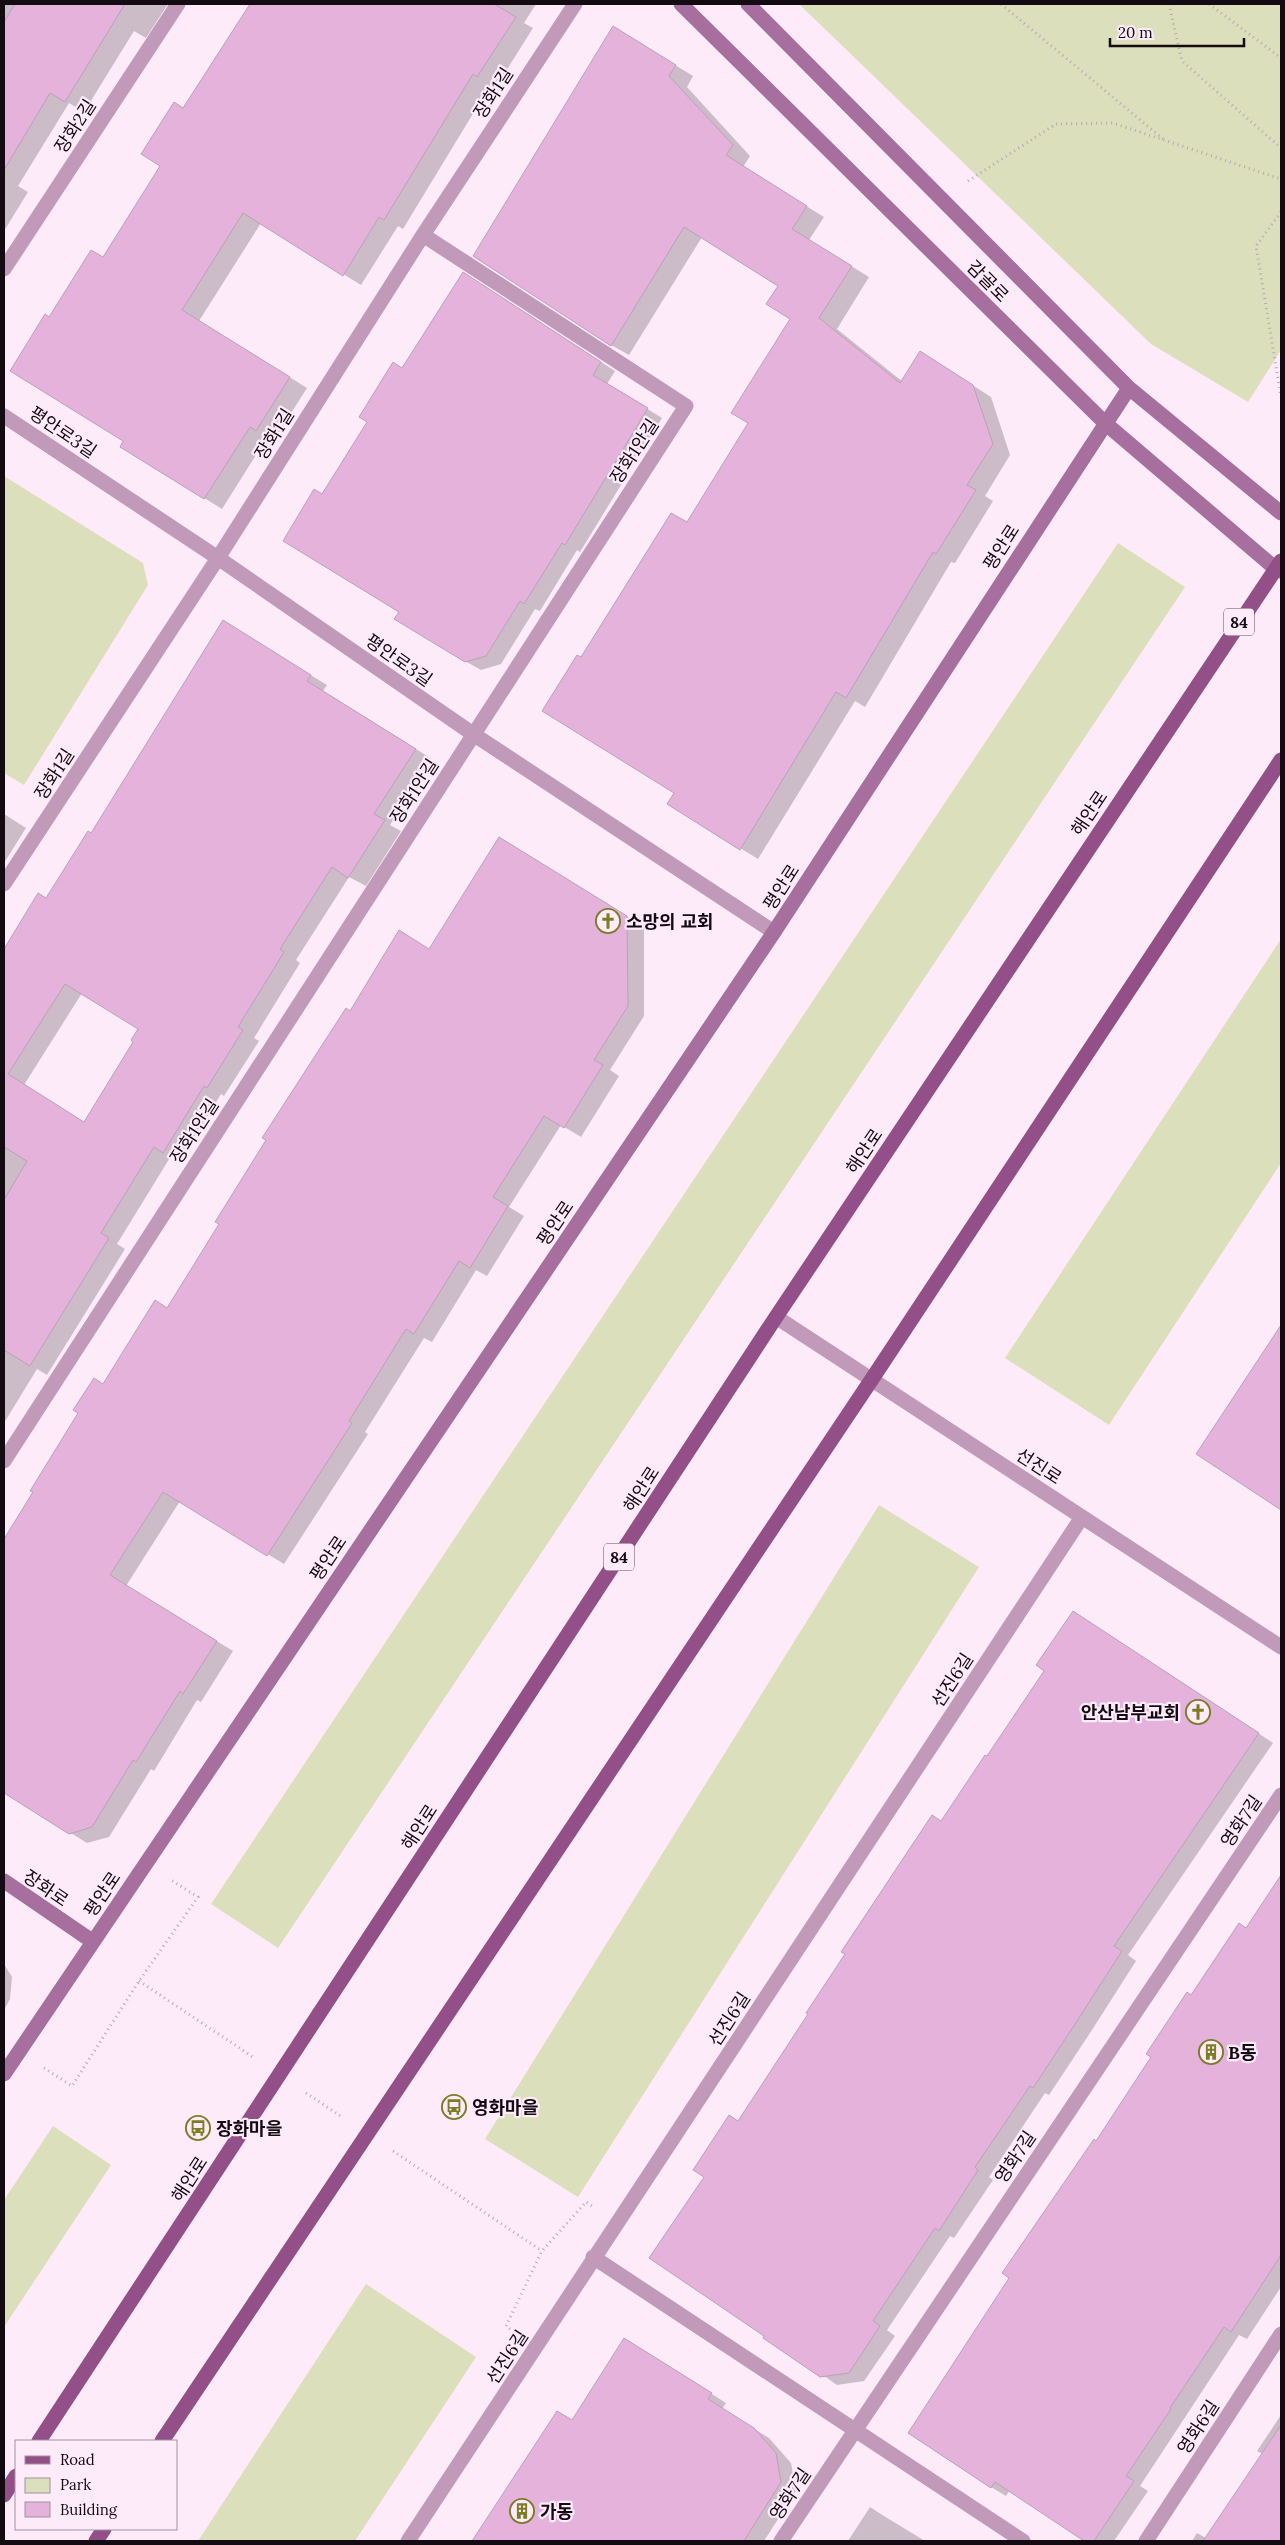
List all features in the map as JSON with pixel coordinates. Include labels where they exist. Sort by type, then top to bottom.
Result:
[{"type":"main road","name":"해안로","points":[[40,2440],[776,1317],[1279,567]]},
{"type":"main road","points":[[163,2440],[872,1379],[1281,760]]},
{"type":"main road","points":[[4,2495],[15,2478]]},
{"type":"main road","points":[[96,2541],[103,2530]]},
{"type":"street","name":"장화2길","points":[[4,270],[178,4]]},
{"type":"street","name":"장화1길","points":[[4,884],[218,558],[423,235],[575,4]]},
{"type":"street","name":"감골로","points":[[681,4],[1105,423],[1279,567]]},
{"type":"street","name":"감골로","points":[[748,4],[1129,388],[1281,513]]},
{"type":"street","name":"장화1안길","points":[[4,1461],[686,406],[423,235]]},
{"type":"street","name":"평안로","points":[[4,2074],[774,932],[1129,388]]},
{"type":"street","name":"평안로3길","points":[[4,416],[218,558],[473,734],[774,932]]},
{"type":"street","name":"선진로","points":[[776,1317],[1281,1648]]},
{"type":"street","name":"선진6길","points":[[408,2541],[593,2257],[1082,1517]]},
{"type":"street","name":"영화7길","points":[[781,2541],[1281,1795]]},
{"type":"street","name":"장화로","points":[[4,1882],[92,1942]]},
{"type":"street","points":[[593,2257],[1023,2541]]},
{"type":"street","name":"영화6길","points":[[1146,2541],[1281,2334]]},
{"type":"path","points":[[1001,4],[1166,141]]},
{"type":"path","points":[[1169,4],[1182,61],[1281,148]]},
{"type":"path","points":[[1209,4],[1281,58]]},
{"type":"path","points":[[941,198],[1056,124],[1113,123],[1281,179]]},
{"type":"path","points":[[1281,212],[1256,246],[1281,397]]},
{"type":"path","points":[[72,2086],[139,1981],[198,1897]]},
{"type":"path","points":[[506,2326],[542,2251],[586,2202]]},
{"type":"green space","points":[[799,4],[1281,4],[1281,350],[1248,402],[1151,344]]},
{"type":"green space","points":[[4,476],[143,563],[148,585],[24,785],[4,773]]},
{"type":"green space","points":[[1118,543],[1185,587],[278,1948],[211,1904]]},
{"type":"green space","points":[[1281,939],[1281,1163],[1109,1425],[1005,1358]]},
{"type":"green space","points":[[879,1505],[979,1567],[578,2197],[485,2139]]},
{"type":"green space","points":[[53,2126],[111,2165],[4,2327],[4,2200]]},
{"type":"green space","points":[[366,2284],[476,2357],[355,2541],[198,2541]]},
{"type":"building","points":[[15,4],[125,4],[65,102],[50,93],[4,170],[4,22]]},
{"type":"building","points":[[250,4],[494,4],[516,17],[477,77],[473,74],[384,220],[379,217],[343,276],[243,213],[182,310],[290,377],[256,431],[250,427],[204,499],[120,447],[123,441],[10,371],[45,314],[49,317],[91,250],[103,257],[160,166],[141,154],[174,102],[183,108]]},
{"type":"building","points":[[613,26],[676,65],[669,76],[733,145],[726,155],[807,206],[792,229],[852,266],[819,318],[900,383],[920,351],[973,385],[993,444],[967,485],[976,490],[936,554],[933,552],[846,698],[836,692],[740,850],[667,804],[674,793],[542,711],[577,655],[581,657],[671,513],[687,522],[748,423],[731,413],[790,319],[766,304],[778,286],[684,227],[611,346],[473,256]]},
{"type":"building","points":[[463,272],[601,362],[593,375],[648,408],[565,545],[562,543],[524,604],[520,601],[486,656],[465,662],[394,619],[399,612],[283,541],[314,489],[322,494],[367,422],[359,417],[393,362],[402,368]]},
{"type":"building","points":[[223,620],[311,675],[307,681],[416,749],[374,814],[385,820],[348,878],[332,867],[280,949],[284,952],[238,1027],[243,1030],[207,1088],[204,1086],[163,1153],[154,1147],[101,1233],[109,1238],[30,1366],[4,1350],[4,1200],[27,1161],[4,1147],[4,949],[38,893],[46,898],[88,831],[91,833]],"holes":[[[65,984],[138,1029],[131,1040],[133,1042],[84,1122],[8,1074]]]},
{"type":"building","points":[[499,837],[627,916],[628,1006],[594,1060],[603,1065],[564,1128],[544,1116],[493,1197],[508,1206],[470,1268],[459,1261],[414,1334],[406,1329],[349,1421],[352,1423],[267,1556],[163,1492],[110,1575],[217,1641],[183,1694],[180,1691],[136,1762],[133,1760],[92,1827],[69,1834],[4,1793],[4,1539],[33,1492],[30,1491],[78,1413],[73,1410],[94,1378],[103,1384],[155,1300],[167,1308],[219,1224],[215,1222],[266,1140],[262,1138],[346,1008],[350,1011],[399,930],[429,949]]},
{"type":"building","points":[[1281,1325],[1281,1510],[1196,1454]]},
{"type":"building","points":[[1073,1611],[1259,1733],[1114,1946],[1122,1951],[1077,2021],[1033,2088],[1030,2086],[975,2167],[978,2170],[939,2231],[935,2228],[873,2321],[880,2326],[849,2373],[820,2377],[763,2338],[764,2336],[649,2258],[704,2177],[693,2170],[729,2115],[738,2121],[845,1954],[841,1952],[932,1815],[941,1821],[1044,1671],[1036,1665]]},
{"type":"building","points":[[1281,1875],[1281,2255],[1231,2332],[1224,2327],[1170,2408],[1126,2476],[1134,2481],[1094,2541],[1084,2541],[995,2482],[991,2488],[908,2433],[1009,2278],[1002,2273],[1094,2139],[1096,2141],[1151,2057],[1146,2054],[1187,1992],[1191,1995],[1239,1923],[1246,1928]]},
{"type":"building","points":[[624,2338],[712,2393],[708,2399],[754,2428],[776,2453],[781,2482],[744,2541],[472,2541],[557,2411],[572,2420]]},
{"type":"building","points":[[1281,2425],[1281,2541],[1203,2541]]},
{"type":"place","name":"소망의 교회","points":[[608,921]]},
{"type":"place","name":"안산남부교회","points":[[1198,1712]]},
{"type":"place","name":"B동","points":[[1211,2052]]},
{"type":"place","name":"영화마을","points":[[454,2107]]},
{"type":"place","name":"장화마을","points":[[198,2128]]},
{"type":"place","name":"가동","points":[[522,2511]]}]
